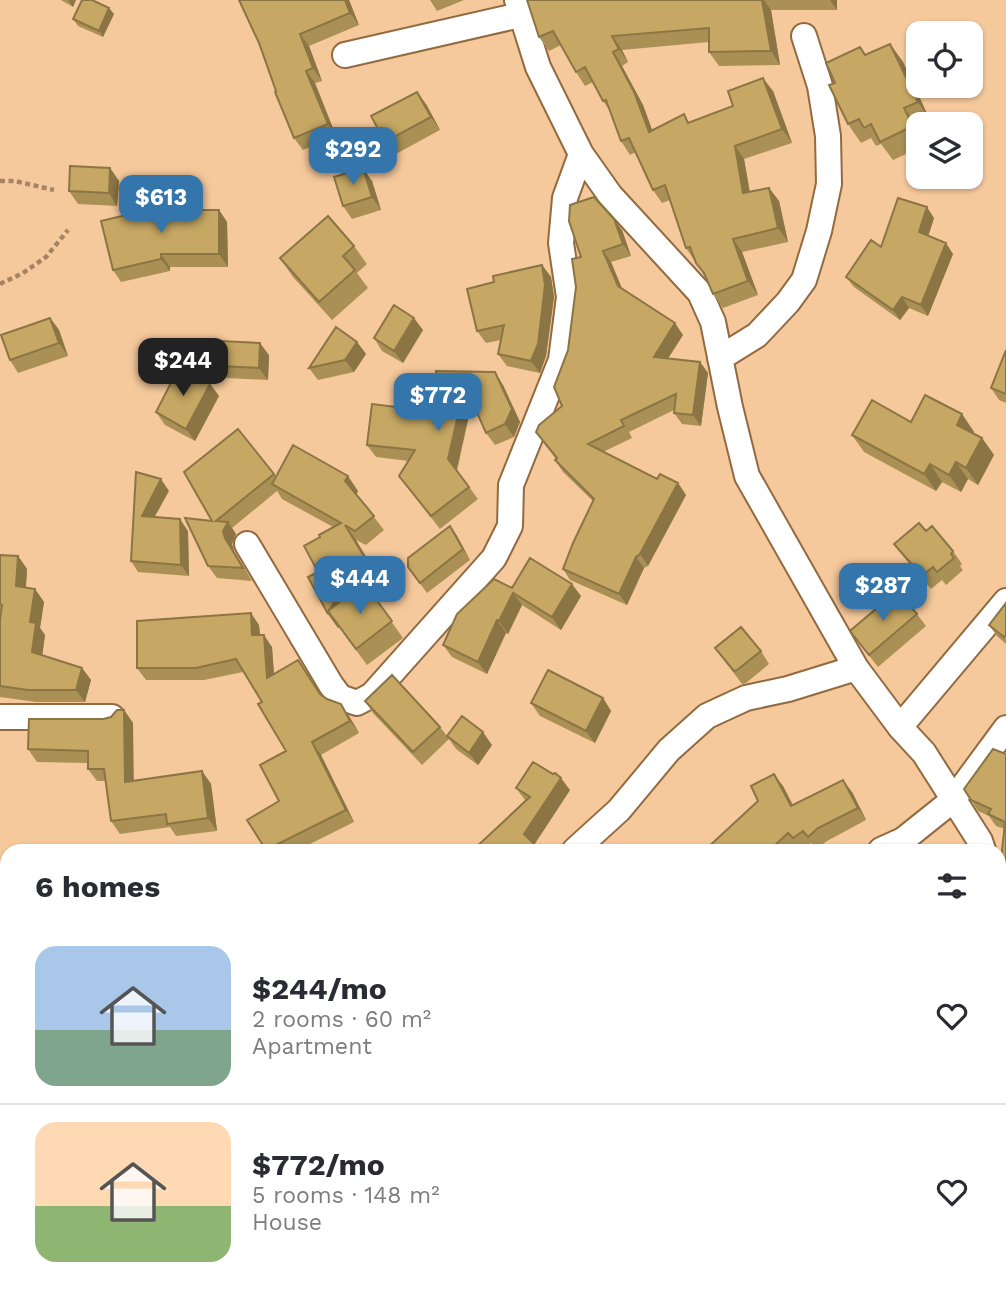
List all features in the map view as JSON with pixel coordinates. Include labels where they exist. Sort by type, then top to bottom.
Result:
[{"type":"street","points":[[345,55],[518,8],[538,66],[582,154],[610,195],[700,293],[713,322],[747,476],[856,668],[900,727],[924,752],[981,844]]},
{"type":"street","points":[[720,358],[757,335],[788,302],[804,280],[820,231],[828,184],[828,136],[820,86],[804,36]]},
{"type":"street","points":[[247,544],[331,685],[340,697],[357,703],[372,695],[494,558],[510,526],[511,485],[561,360],[569,298],[561,243],[565,198],[582,154]]},
{"type":"street","points":[[900,727],[1006,601]]},
{"type":"street","points":[[582,844],[619,810],[669,750],[707,716],[746,698],[788,689],[856,668]]},
{"type":"street","points":[[0,717],[112,717]]},
{"type":"street","points":[[894,844],[953,800],[1006,728]]},
{"type":"path","points":[[0,181],[15,181],[54,190]]},
{"type":"path","points":[[0,284],[23,273],[46,257],[68,230]]},
{"type":"building","points":[[82,0],[92,0],[109,8],[99,31],[73,19]]},
{"type":"building","points":[[239,0],[345,0],[350,13],[300,34],[313,68],[306,71],[328,124],[294,138],[259,43]]},
{"type":"building","points":[[527,0],[762,0],[771,51],[709,52],[709,28],[612,36],[619,49],[613,52],[634,92],[649,132],[684,114],[688,123],[733,106],[728,91],[763,78],[782,129],[735,146],[743,193],[769,188],[778,228],[733,239],[748,281],[713,294],[690,247],[686,248],[665,185],[653,190],[629,138],[621,141],[606,100],[603,101],[585,67],[576,72],[553,31],[539,37]]},
{"type":"building","points":[[890,44],[906,77],[906,98],[916,98],[918,102],[904,108],[906,129],[880,142],[871,124],[864,128],[859,119],[848,124],[829,85],[835,83],[826,63],[860,47],[865,55]]},
{"type":"building","points":[[417,92],[431,117],[385,142],[371,116]]},
{"type":"building","points":[[70,166],[110,168],[109,193],[69,191]]},
{"type":"building","points":[[363,168],[372,197],[343,206],[334,177]]},
{"type":"building","points":[[594,197],[614,219],[623,244],[603,251],[618,286],[675,323],[654,357],[700,362],[693,415],[674,413],[676,394],[621,420],[624,426],[588,444],[657,479],[660,474],[678,483],[636,557],[619,594],[563,569],[594,499],[555,460],[557,458],[536,432],[539,425],[562,406],[554,387],[568,350],[576,287],[572,259],[581,257],[569,221],[570,205]]},
{"type":"building","points":[[898,198],[927,207],[919,232],[946,243],[921,305],[902,297],[893,310],[846,277],[871,240],[881,247]]},
{"type":"building","points":[[147,210],[219,210],[219,254],[161,254],[161,259],[113,270],[101,221]]},
{"type":"building","points":[[328,216],[354,246],[343,256],[355,270],[319,302],[280,258]]},
{"type":"building","points":[[542,265],[545,285],[538,344],[531,361],[498,354],[504,325],[477,331],[467,289],[494,282],[493,276]]},
{"type":"building","points":[[394,305],[414,318],[394,351],[374,338]]},
{"type":"building","points":[[50,318],[59,343],[10,360],[1,335]]},
{"type":"building","points":[[336,327],[357,342],[345,360],[309,368]]},
{"type":"building","points":[[220,341],[260,343],[259,368],[219,366]]},
{"type":"building","points":[[1006,350],[1006,394],[991,388]]},
{"type":"building","points":[[179,367],[210,384],[186,429],[156,412]]},
{"type":"building","points":[[436,371],[495,372],[512,409],[505,424],[486,433],[465,385],[448,459],[469,487],[431,516],[399,476],[415,450],[367,445],[372,404],[438,412]]},
{"type":"building","points":[[925,395],[962,414],[957,425],[982,438],[966,468],[956,462],[949,475],[930,464],[924,474],[852,435],[872,400],[911,422]]},
{"type":"building","points":[[238,429],[274,474],[216,521],[228,522],[223,531],[225,538],[243,568],[208,566],[185,518],[212,521],[184,472]]},
{"type":"building","points":[[293,445],[348,476],[345,481],[374,516],[355,531],[345,525],[365,558],[328,614],[308,577],[318,572],[304,546],[341,523],[272,484]]},
{"type":"building","points":[[136,472],[161,479],[142,516],[180,519],[181,565],[131,561]]},
{"type":"building","points":[[919,523],[926,531],[932,526],[953,551],[951,554],[954,558],[937,572],[933,567],[922,576],[894,544]]},
{"type":"building","points":[[450,526],[463,549],[420,583],[408,567],[408,558]]},
{"type":"building","points":[[0,555],[18,556],[16,586],[35,589],[30,622],[36,623],[32,652],[82,668],[76,690],[28,690],[0,686]]},
{"type":"building","points":[[530,558],[572,584],[552,617],[513,593],[478,662],[443,645],[457,614],[494,579],[512,588]]},
{"type":"building","points":[[364,583],[392,621],[356,649],[328,611]]},
{"type":"building","points":[[897,591],[917,614],[869,655],[850,631]]},
{"type":"building","points":[[1006,603],[1006,635],[1004,637],[989,625]]},
{"type":"building","points":[[251,613],[252,635],[264,635],[267,678],[298,660],[320,694],[341,704],[350,721],[312,742],[346,810],[278,844],[262,844],[247,820],[279,801],[260,765],[286,751],[258,704],[262,702],[236,659],[196,668],[137,668],[137,621]]},
{"type":"building","points":[[741,627],[761,651],[734,671],[715,648]]},
{"type":"building","points":[[548,670],[603,698],[586,731],[531,703]]},
{"type":"building","points":[[392,675],[440,727],[413,752],[365,701]]},
{"type":"building","points":[[117,710],[124,710],[125,782],[202,771],[208,818],[167,824],[166,814],[111,821],[104,769],[88,769],[88,751],[28,749],[29,719],[103,719],[111,717]]},
{"type":"building","points":[[462,716],[483,732],[469,753],[447,736]]},
{"type":"building","points":[[993,749],[1006,754],[1006,844],[1003,844],[1005,822],[988,814],[991,809],[971,800],[964,789]]},
{"type":"building","points":[[533,762],[561,778],[524,834],[534,844],[479,844],[530,797],[516,788]]},
{"type":"building","points":[[774,774],[791,806],[843,780],[858,808],[818,828],[808,837],[803,831],[793,838],[788,833],[776,844],[711,844],[758,801],[751,786]]}]
